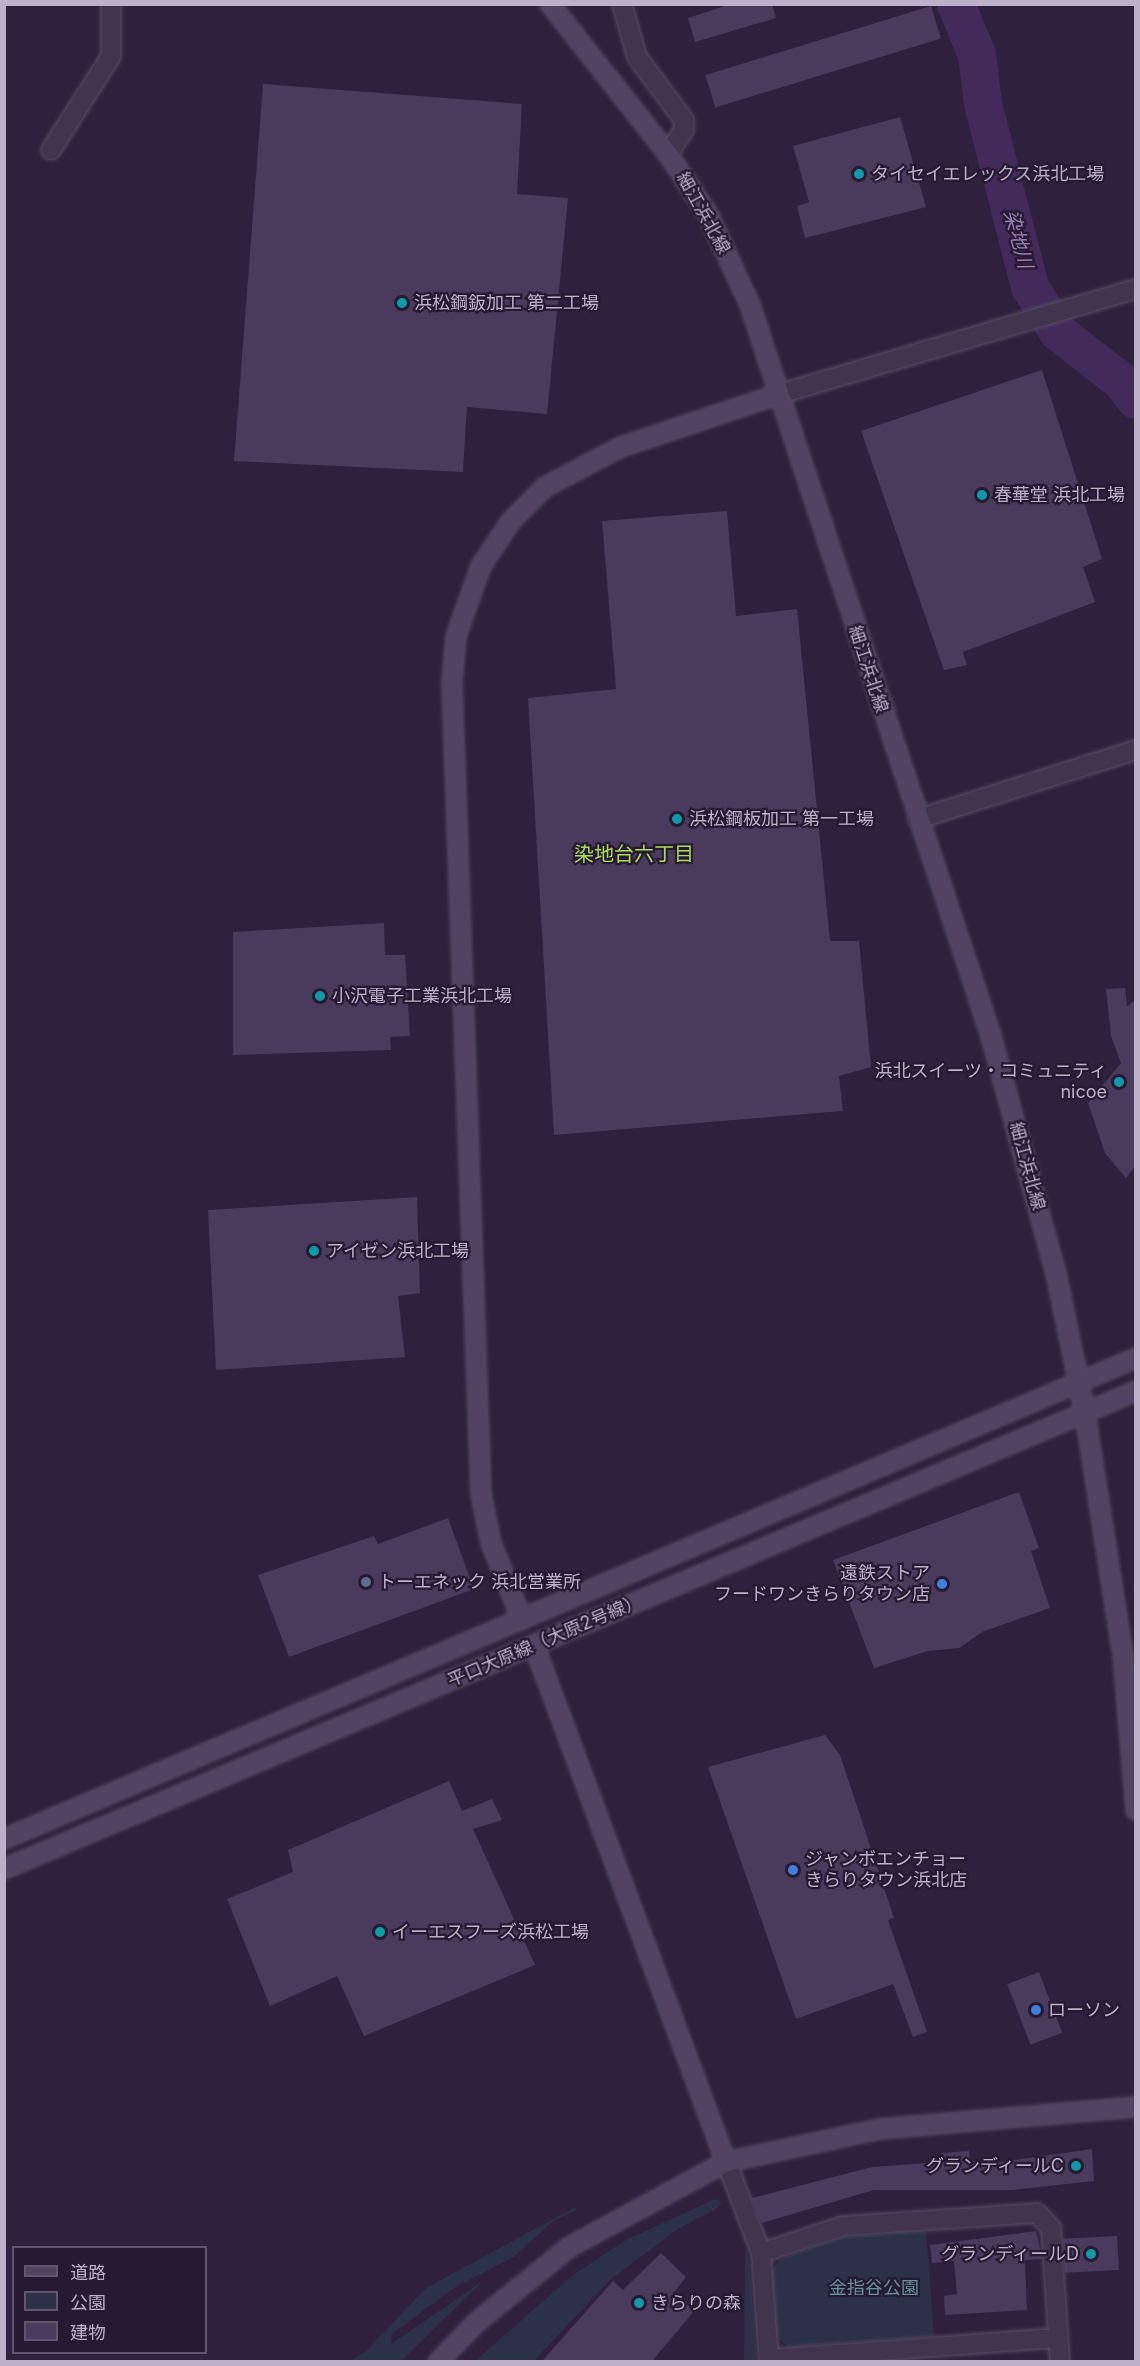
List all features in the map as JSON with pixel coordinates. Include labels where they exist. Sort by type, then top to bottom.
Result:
[{"type":"street","points":[[51,150],[111,56],[111,4]]},
{"type":"street","name":"細江浜北線","points":[[550,4],[668,154],[708,214],[750,305],[993,1044],[1085,1413],[1124,1655],[1136,1810]]},
{"type":"street","points":[[622,4],[637,57],[684,120],[684,130],[668,154]]},
{"type":"street","points":[[522,1620],[491,1543],[481,1494],[452,682],[456,636],[481,566],[511,521],[545,487],[621,447],[779,394],[1136,289]]},
{"type":"street","points":[[918,819],[1136,750]]},
{"type":"street","points":[[1079,1383],[1136,1358]]},
{"type":"street","name":"平口大原線（大原2号線）","points":[[4,1839],[1079,1383]]},
{"type":"street","points":[[1085,1413],[1136,1391]]},
{"type":"street","name":"平口大原線（大原2号線）","points":[[4,1869],[1085,1413]]},
{"type":"street","points":[[534,1645],[761,2253],[769,2360],[1058,2338]]},
{"type":"street","points":[[438,2361],[478,2322],[571,2246],[693,2179],[728,2166],[759,2156],[880,2129],[1136,2107]]},
{"type":"street","points":[[761,2253],[843,2226],[1037,2213],[1052,2228],[1060,2361]]},
{"type":"green space","points":[[715,2199],[722,2202],[717,2208],[678,2229],[611,2279],[534,2361],[475,2361],[573,2275],[626,2240]]},
{"type":"green space","points":[[575,2207],[577,2210],[553,2221],[514,2257],[454,2288],[392,2334],[391,2344],[483,2281],[401,2361],[349,2361],[365,2352],[426,2288]]},
{"type":"green space","name":"金指谷公園","points":[[926,2230],[934,2336],[788,2347],[774,2335],[769,2274],[780,2259],[843,2237]]},
{"type":"green space","points":[[745,2246],[749,2260],[757,2361],[744,2361]]},
{"type":"building","points":[[731,4],[772,4],[776,18],[695,42],[688,18]]},
{"type":"building","points":[[931,6],[941,39],[715,108],[705,75]]},
{"type":"building","name":"浜松鋼鈑加工 第二工場","points":[[263,84],[522,104],[517,194],[568,198],[547,414],[467,407],[463,472],[234,461]]},
{"type":"building","name":"タイセイエレックス浜北工場","points":[[900,117],[926,207],[805,238],[797,206],[809,202],[793,146]]},
{"type":"building","name":"春華堂 浜北工場","points":[[1042,370],[1102,559],[1083,567],[1095,602],[963,652],[967,665],[944,670],[861,431]]},
{"type":"building","name":"浜松鋼板加工 第一工場","points":[[727,511],[736,616],[797,609],[830,941],[859,941],[871,1067],[839,1076],[843,1111],[554,1135],[528,698],[616,689],[602,521]]},
{"type":"building","name":"小沢電子工業浜北工場","points":[[384,923],[385,955],[405,955],[410,1036],[390,1037],[391,1050],[233,1055],[233,932]]},
{"type":"building","name":"浜北スイーツ・コミュニティ nicoe","points":[[1125,988],[1127,1007],[1136,999],[1136,1165],[1126,1178],[1105,1153],[1088,1103],[1121,1063],[1111,1036],[1106,989]]},
{"type":"building","name":"アイゼン浜北工場","points":[[417,1197],[420,1293],[398,1296],[405,1357],[216,1370],[208,1210]]},
{"type":"building","name":"遠鉄ストア フードワンきらりタウン店","points":[[1019,1492],[1039,1548],[1031,1551],[1050,1608],[984,1631],[959,1648],[928,1651],[874,1668],[833,1560]]},
{"type":"building","name":"トーエネック 浜北営業所","points":[[448,1518],[474,1589],[289,1657],[258,1575],[374,1536],[378,1544]]},
{"type":"building","points":[[825,1735],[840,1755],[894,1918],[888,1920],[927,2032],[913,2037],[893,1984],[796,2019],[708,1767]]},
{"type":"building","name":"イーエスフーズ浜松工場","points":[[449,1781],[462,1811],[492,1799],[502,1820],[473,1829],[535,1965],[364,2036],[337,1976],[270,2006],[227,1899],[293,1872],[288,1850]]},
{"type":"building","name":"ローソン","points":[[1039,1972],[1062,2033],[1031,2045],[1007,1984]]},
{"type":"building","points":[[1092,2149],[1094,2181],[1011,2190],[874,2190],[762,2223],[752,2198],[872,2167],[942,2162],[941,2153],[969,2151],[970,2161],[1001,2162]]},
{"type":"building","points":[[1036,2231],[1042,2259],[1025,2260],[1027,2310],[945,2315],[944,2296],[957,2294],[954,2261],[932,2263],[930,2245]]},
{"type":"building","name":"グランディールD","points":[[1117,2236],[1119,2270],[1065,2273],[1063,2239]]},
{"type":"building","name":"きらりの森","points":[[661,2253],[686,2277],[672,2295],[695,2310],[652,2361],[542,2361],[613,2281],[623,2290]]},
{"type":"waterway","name":"染地川","points":[[956,4],[977,55],[983,104],[1030,287],[1058,332],[1121,381],[1136,400]]},
{"type":"place","name":"タイセイエレックス浜北工場","points":[[859,174]]},
{"type":"place","name":"浜松鋼鈑加工 第二工場","points":[[402,303]]},
{"type":"place","name":"春華堂 浜北工場","points":[[982,495]]},
{"type":"place","name":"浜松鋼板加工 第一工場","points":[[677,819]]},
{"type":"place","name":"小沢電子工業浜北工場","points":[[320,996]]},
{"type":"place","name":"浜北スイーツ・コミュニティ nicoe","points":[[1119,1082]]},
{"type":"place","name":"アイゼン浜北工場","points":[[314,1251]]},
{"type":"place","name":"トーエネック 浜北営業所","points":[[366,1582]]},
{"type":"place","name":"遠鉄ストア フードワンきらりタウン店","points":[[942,1584]]},
{"type":"place","name":"ジャンボエンチョー きらりタウン浜北店","points":[[793,1870]]},
{"type":"place","name":"イーエスフーズ浜松工場","points":[[380,1932]]},
{"type":"place","name":"ローソン","points":[[1036,2010]]},
{"type":"place","name":"グランディールC","points":[[1076,2166]]},
{"type":"place","name":"グランディールD","points":[[1091,2254]]},
{"type":"place","name":"きらりの森","points":[[639,2303]]},
{"type":"district","name":"染地台六丁目","points":[[634,854]]}]
